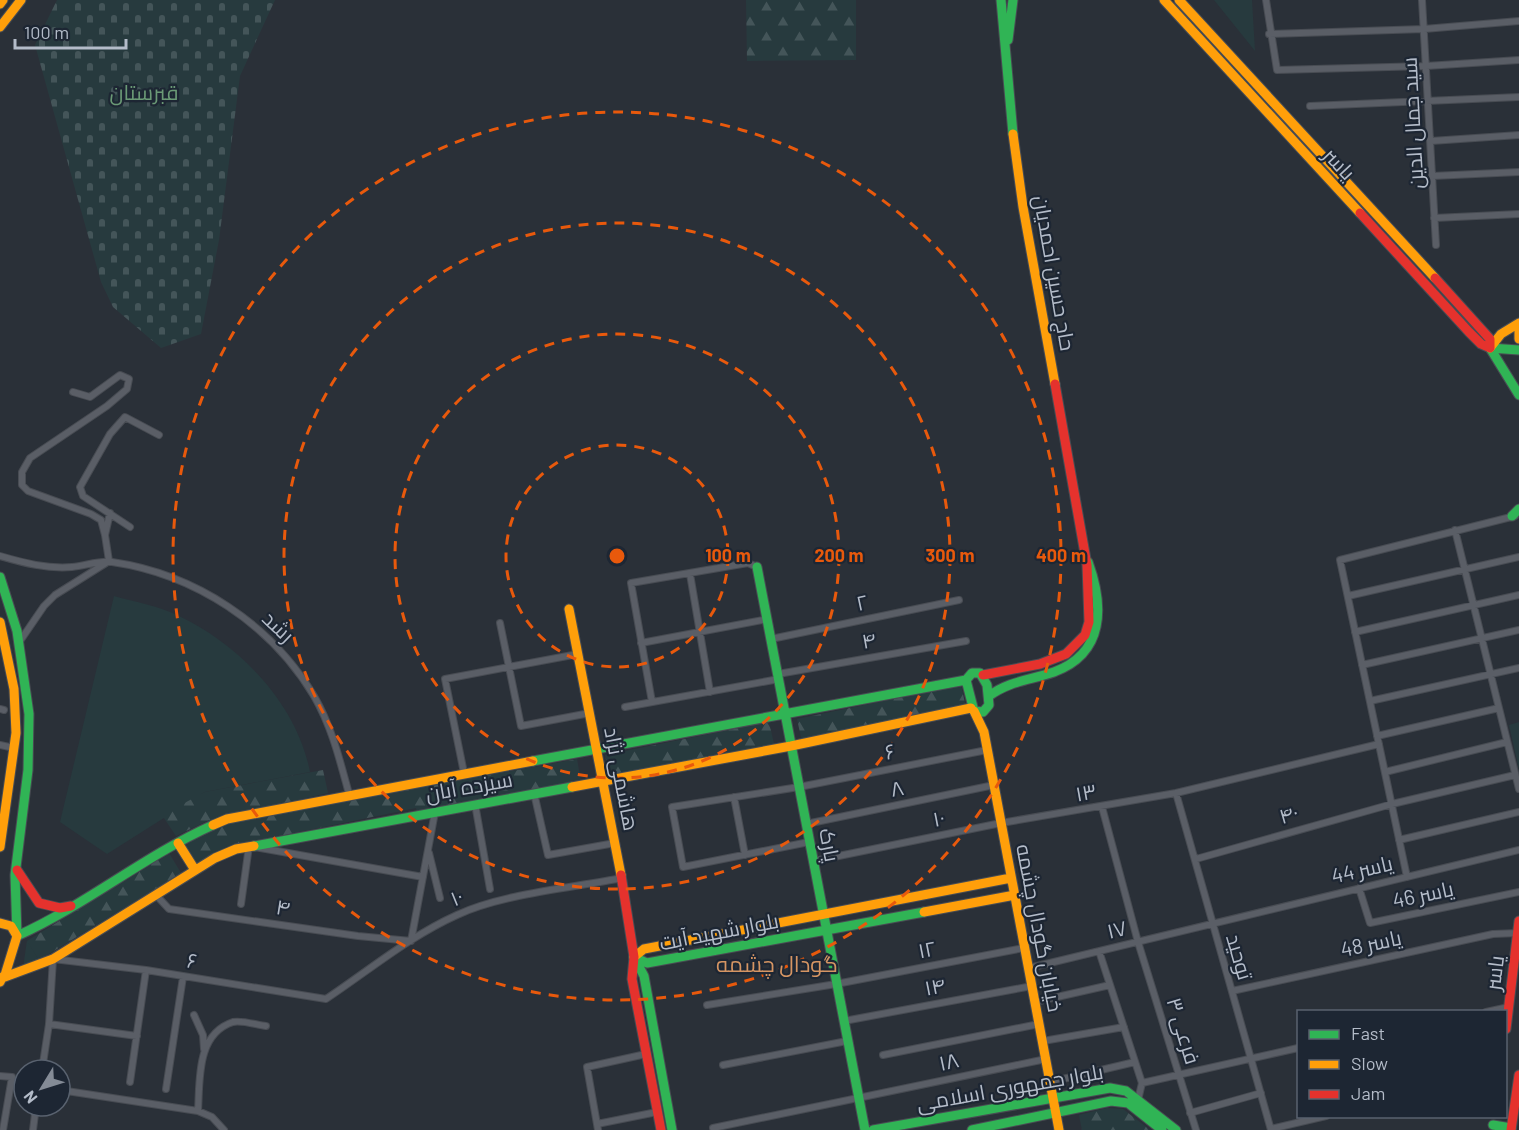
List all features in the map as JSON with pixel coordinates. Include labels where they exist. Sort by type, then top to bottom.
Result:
[{"type":"main road","points":[[0,4],[3,0]]},
{"type":"main road","name":"حاج حسین احمدیان","points":[[966,680],[972,673],[983,675],[1055,660],[1069,653],[1080,642],[1090,622],[1084,551],[1023,206],[1008,103],[1000,0]]},
{"type":"main road","points":[[1006,60],[1013,0]]},
{"type":"main road","name":"یاسر","points":[[1164,0],[1481,345],[1490,348]]},
{"type":"main road","name":"یاسر","points":[[1179,0],[1490,339],[1490,348],[1519,395]]},
{"type":"main road","points":[[0,27],[16,2]]},
{"type":"main road","points":[[1293,140],[1301,132]]},
{"type":"main road","points":[[1490,348],[1501,334],[1519,325],[1519,339]]},
{"type":"main road","points":[[1490,348],[1519,350]]},
{"type":"main road","name":"حاج حسین احمدیان","points":[[989,696],[1006,683],[1065,668],[1077,661],[1092,643],[1098,628],[1098,596],[1084,551]]},
{"type":"main road","name":"پارک","points":[[757,567],[866,1130]]},
{"type":"main road","points":[[0,577],[10,602],[20,641],[27,687],[30,737],[16,868],[17,936],[1,980]]},
{"type":"main road","name":"هاشمی نژاد","points":[[569,609],[622,878],[634,957],[632,979],[661,1130]]},
{"type":"main road","points":[[0,622],[14,689],[14,748],[0,847]]},
{"type":"main road","points":[[983,675],[989,696],[984,732]]},
{"type":"main road","points":[[966,680],[973,710],[984,732]]},
{"type":"main road","name":"سیزده آبان","points":[[17,936],[42,926],[80,904],[201,829],[227,819],[349,794],[966,680]]},
{"type":"main road","name":"سیزده آبان","points":[[1,980],[53,959],[215,858],[249,846],[973,710],[983,712],[987,710]]},
{"type":"main road","name":"خیابان گودال چشمه","points":[[984,732],[1059,1130]]},
{"type":"main road","points":[[178,843],[195,870]]},
{"type":"main road","points":[[16,868],[39,903],[60,908],[80,904]]},
{"type":"main road","name":"بلوار شهید آیت","points":[[1011,878],[823,912],[644,949],[634,957],[647,963],[1015,895]]},
{"type":"main road","name":"یاسر","points":[[1507,1022],[1516,975],[1519,921]]},
{"type":"main road","points":[[0,923],[11,926],[17,936]]},
{"type":"main road","name":"هاشمی نژاد","points":[[634,957],[644,976],[672,1130]]},
{"type":"main road","points":[[1493,1124],[1511,1129],[1519,1075]]},
{"type":"main road","name":"بلوار جمهوری اسلامی","points":[[873,1130],[1110,1088],[1126,1091],[1176,1130]]},
{"type":"main road","name":"بلوار جمهوری اسلامی","points":[[972,1130],[1111,1101],[1122,1101],[1162,1130]]},
{"type":"street","points":[[1266,0],[1269,34],[1277,70],[1426,66],[1519,60]]},
{"type":"street","name":"سید جمال الدین","points":[[1422,0],[1436,245]]},
{"type":"street","points":[[1269,34],[1424,29],[1519,21]]},
{"type":"street","points":[[1310,106],[1519,96]]},
{"type":"street","points":[[1431,141],[1519,135]]},
{"type":"street","points":[[1432,176],[1519,172]]},
{"type":"street","points":[[1434,218],[1519,214]]},
{"type":"street","points":[[20,641],[44,606],[56,595],[109,561],[100,520],[91,513],[28,491],[22,485],[21,472],[30,458],[107,406],[127,389],[129,380],[120,375],[100,392],[90,397],[73,392]]},
{"type":"street","points":[[130,527],[84,496],[80,487],[110,434],[125,417],[159,435]]},
{"type":"street","points":[[105,535],[110,513]]},
{"type":"street","points":[[1407,877],[1340,560],[1517,513]]},
{"type":"street","points":[[1455,530],[1519,789]]},
{"type":"street","name":"رشد","points":[[0,556],[49,568],[109,561],[153,570],[202,590],[246,618],[284,654],[314,696],[336,744],[349,794]]},
{"type":"street","points":[[1348,596],[1519,557]]},
{"type":"street","points":[[652,702],[631,584],[748,563],[757,567]]},
{"type":"street","points":[[690,574],[710,692]]},
{"type":"street","points":[[1355,632],[1474,607],[1519,595]]},
{"type":"street","name":"۲","points":[[771,639],[959,600]]},
{"type":"street","points":[[641,643],[768,619]]},
{"type":"street","points":[[500,623],[522,726],[590,713]]},
{"type":"street","points":[[1362,665],[1519,630]]},
{"type":"street","name":"۴","points":[[625,707],[966,641]]},
{"type":"street","points":[[464,773],[445,679],[578,654]]},
{"type":"street","points":[[1370,701],[1519,668]]},
{"type":"street","points":[[1377,736],[1499,708]]},
{"type":"street","points":[[1385,772],[1507,742]]},
{"type":"street","name":"۱۳","points":[[1001,823],[1176,793],[1379,744]]},
{"type":"street","points":[[0,745],[14,748]]},
{"type":"street","name":"۶","points":[[745,855],[683,867],[672,807],[799,787],[987,750]]},
{"type":"street","name":"۴۰","points":[[1196,859],[1392,804],[1515,774]]},
{"type":"street","name":"۸","points":[[806,825],[994,785]]},
{"type":"street","points":[[534,793],[548,855],[615,843]]},
{"type":"street","name":"توحید","points":[[1176,793],[1271,1129]]},
{"type":"street","points":[[734,797],[745,855],[809,842]]},
{"type":"street","name":"۱۰","points":[[475,804],[490,889]]},
{"type":"street","name":"فرعی ۳","points":[[1102,807],[1138,942],[1196,1130]]},
{"type":"street","points":[[411,941],[435,812]]},
{"type":"street","points":[[1399,840],[1519,812]]},
{"type":"street","name":"۱۰","points":[[814,861],[1001,823]]},
{"type":"street","points":[[241,904],[249,846],[423,877]]},
{"type":"street","points":[[428,850],[440,898]]},
{"type":"street","name":"یاسر 44","points":[[1212,923],[1519,850]]},
{"type":"street","name":"۱۰","points":[[326,999],[411,941],[457,915],[492,903],[622,878]]},
{"type":"street","name":"یاسر 46","points":[[1359,888],[1370,923],[1519,892]]},
{"type":"street","name":"۴","points":[[156,895],[169,909],[358,936],[411,941]]},
{"type":"street","name":"۱۷","points":[[1029,968],[1212,923]]},
{"type":"street","name":"یاسر 48","points":[[1232,992],[1493,934],[1518,933]]},
{"type":"street","name":"۱۲","points":[[707,1005],[836,984],[1023,948]]},
{"type":"street","points":[[1099,951],[1142,1083],[1138,1100]]},
{"type":"street","points":[[44,1058],[49,1024],[53,959]]},
{"type":"street","name":"۶","points":[[53,959],[146,970],[326,999]]},
{"type":"street","points":[[130,1082],[146,970]]},
{"type":"street","points":[[166,1089],[183,977]]},
{"type":"street","points":[[1035,1002],[1110,985]]},
{"type":"street","name":"۱۴","points":[[844,1021],[1032,986]]},
{"type":"street","points":[[1492,1010],[1509,1007]]},
{"type":"street","points":[[194,1015],[203,1035],[204,1049],[198,1111]]},
{"type":"street","points":[[204,1049],[217,1032],[234,1022],[266,1026]]},
{"type":"street","points":[[49,1024],[137,1036]]},
{"type":"street","points":[[883,1055],[1039,1024]]},
{"type":"street","points":[[1042,1041],[1124,1027]]},
{"type":"street","points":[[723,1065],[847,1041]]},
{"type":"street","points":[[1142,1083],[1297,1048]]},
{"type":"street","points":[[646,1054],[588,1067],[598,1127],[657,1112]]},
{"type":"street","name":"۱۸","points":[[713,1128],[1046,1059]]},
{"type":"street","points":[[1050,1082],[1135,1062]]},
{"type":"street","points":[[0,1076],[12,1077],[3,1130]]},
{"type":"street","points":[[72,1092],[198,1111],[212,1118],[224,1130]]},
{"type":"street","points":[[1190,1113],[1261,1093]]},
{"type":"street","points":[[1271,1129],[1318,1118]]},
{"type":"green space","name":"قبرستان","points":[[57,0],[275,0],[240,76],[219,240],[201,334],[161,348],[113,307],[101,282],[35,45]]},
{"type":"green space","points":[[746,0],[856,0],[856,60],[747,61]]},
{"type":"green space","points":[[1214,0],[1252,0],[1255,51]]},
{"type":"green space","points":[[114,596],[179,616],[202,628],[244,660],[263,679],[293,723],[310,772],[205,792],[107,854],[60,822]]},
{"type":"green space","points":[[961,685],[966,708],[802,742],[797,719]]},
{"type":"green space","points":[[769,722],[774,744],[610,778],[605,755]]},
{"type":"green space","points":[[1519,722],[1519,769],[1509,725]]},
{"type":"green space","points":[[577,759],[581,782],[417,812],[416,808],[226,847],[195,864],[184,844],[225,824]]},
{"type":"green space","points":[[323,770],[328,793],[207,821],[176,836],[162,815],[205,792]]},
{"type":"green space","points":[[169,853],[181,873],[39,960],[27,941]]},
{"type":"green space","points":[[27,940],[39,960],[23,968]]},
{"type":"green space","points":[[1107,1108],[1123,1109],[1150,1130],[1082,1130],[1079,1115]]},
{"type":"traffic: fast","points":[[1001,0],[1013,134]]},
{"type":"traffic: fast","points":[[1008,40],[1013,0]]},
{"type":"traffic: fast","points":[[1490,348],[1519,395]]},
{"type":"traffic: fast","points":[[1490,348],[1519,350]]},
{"type":"traffic: fast","points":[[1512,516],[1519,509]]},
{"type":"traffic: fast","points":[[989,696],[1012,684],[1054,672],[1071,664],[1083,653],[1091,640],[1098,611],[1097,595],[1088,562]]},
{"type":"traffic: fast","points":[[757,567],[865,1130]]},
{"type":"traffic: fast","points":[[0,577],[17,631],[29,714],[28,770],[15,875],[17,936],[67,910],[163,851],[213,825]]},
{"type":"traffic: fast","points":[[972,673],[980,673],[987,685],[989,705],[983,712],[974,711],[966,680],[972,673]]},
{"type":"traffic: fast","points":[[533,761],[966,680]]},
{"type":"traffic: fast","points":[[254,846],[572,787]]},
{"type":"traffic: fast","points":[[634,957],[647,963],[924,912]]},
{"type":"traffic: fast","points":[[635,959],[644,976],[672,1130]]},
{"type":"traffic: fast","points":[[873,1130],[1110,1088],[1126,1091],[1176,1130]]},
{"type":"traffic: fast","points":[[972,1130],[1111,1101],[1128,1103],[1162,1130]]},
{"type":"traffic: fast","points":[[1493,1125],[1511,1128]]},
{"type":"traffic: slow","points":[[0,4],[3,0]]},
{"type":"traffic: slow","points":[[0,27],[21,0]]},
{"type":"traffic: slow","points":[[1164,0],[1360,213]]},
{"type":"traffic: slow","points":[[1179,0],[1435,278]]},
{"type":"traffic: slow","points":[[1013,134],[1023,207],[1055,384]]},
{"type":"traffic: slow","points":[[1490,348],[1501,334],[1519,323]]},
{"type":"traffic: slow","points":[[1519,326],[1519,339]]},
{"type":"traffic: slow","points":[[569,609],[621,875]]},
{"type":"traffic: slow","points":[[0,622],[14,689],[16,733],[0,847]]},
{"type":"traffic: slow","points":[[572,787],[791,746],[971,708]]},
{"type":"traffic: slow","points":[[974,711],[984,732],[1059,1130]]},
{"type":"traffic: slow","points":[[213,825],[227,819],[533,761]]},
{"type":"traffic: slow","points":[[178,843],[195,870]]},
{"type":"traffic: slow","points":[[0,982],[2,978],[53,959],[215,858],[236,849],[254,846]]},
{"type":"traffic: slow","points":[[634,957],[644,949],[1011,878]]},
{"type":"traffic: slow","points":[[924,912],[1015,895]]},
{"type":"traffic: slow","points":[[0,923],[11,926],[17,936],[5,975],[0,979]]},
{"type":"traffic: jam","points":[[1360,213],[1469,332],[1481,344],[1490,348],[1490,339],[1435,278]]},
{"type":"traffic: jam","points":[[983,675],[1040,664],[1066,654],[1085,635],[1089,622],[1087,565],[1055,384]]},
{"type":"traffic: jam","points":[[17,870],[39,903],[60,908],[71,906]]},
{"type":"traffic: jam","points":[[621,875],[634,957],[632,979],[661,1130]]},
{"type":"traffic: jam","points":[[1507,1021],[1519,921]]},
{"type":"traffic: jam","points":[[1511,1130],[1519,1075]]},
{"type":"district","name":"گودال چشمه","points":[[777,964]]}]
